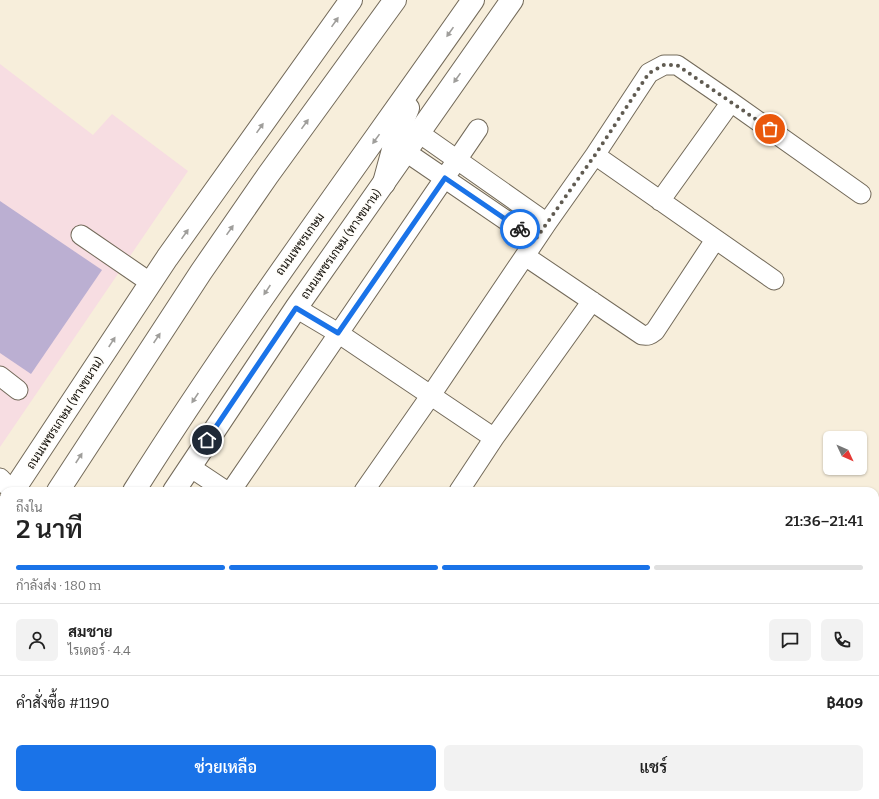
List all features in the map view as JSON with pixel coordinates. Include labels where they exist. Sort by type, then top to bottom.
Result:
[{"type":"main road","name":"ถนนเพชรเกษม (ทางขนาน)","points":[[15,487],[151,283],[351,0]]},
{"type":"main road","name":"ถนนเพชรเกษม","points":[[137,487],[270,286],[473,0]]},
{"type":"main road","name":"ถนนเพชรเกษม (ทางขนาน)","points":[[177,487],[296,308],[512,0]]},
{"type":"main road","points":[[61,487],[138,366],[201,272],[388,6]]},
{"type":"main road","points":[[384,183],[397,135],[422,73]]},
{"type":"street","points":[[367,487],[431,395],[535,240],[595,155],[649,73],[664,65],[677,65],[861,194]]},
{"type":"street","points":[[660,201],[731,102]]},
{"type":"street","points":[[234,487],[478,129]]},
{"type":"street","points":[[419,133],[547,223]]},
{"type":"street","points":[[406,152],[535,240]]},
{"type":"street","points":[[595,155],[774,280]]},
{"type":"street","points":[[81,235],[151,283]]},
{"type":"street","points":[[525,256],[642,335],[647,336],[651,335],[655,331],[715,240]]},
{"type":"street","points":[[462,487],[494,438],[592,301]]},
{"type":"street","points":[[296,308],[338,333],[494,438]]},
{"type":"street","points":[[0,376],[18,390]]},
{"type":"street","points":[[190,467],[220,487]]},
{"type":"street","points":[[0,478],[8,487]]},
{"type":"shaded area","points":[[0,64],[93,135],[112,114],[188,171],[0,447]]},
{"type":"building","points":[[0,201],[102,270],[31,374],[0,353]]},
{"type":"way so far","points":[[520,229],[535,240],[595,155],[649,73],[664,65],[677,65],[770,129]]},
{"type":"route","points":[[207,440],[296,308],[338,333],[445,178],[520,229]]}]
